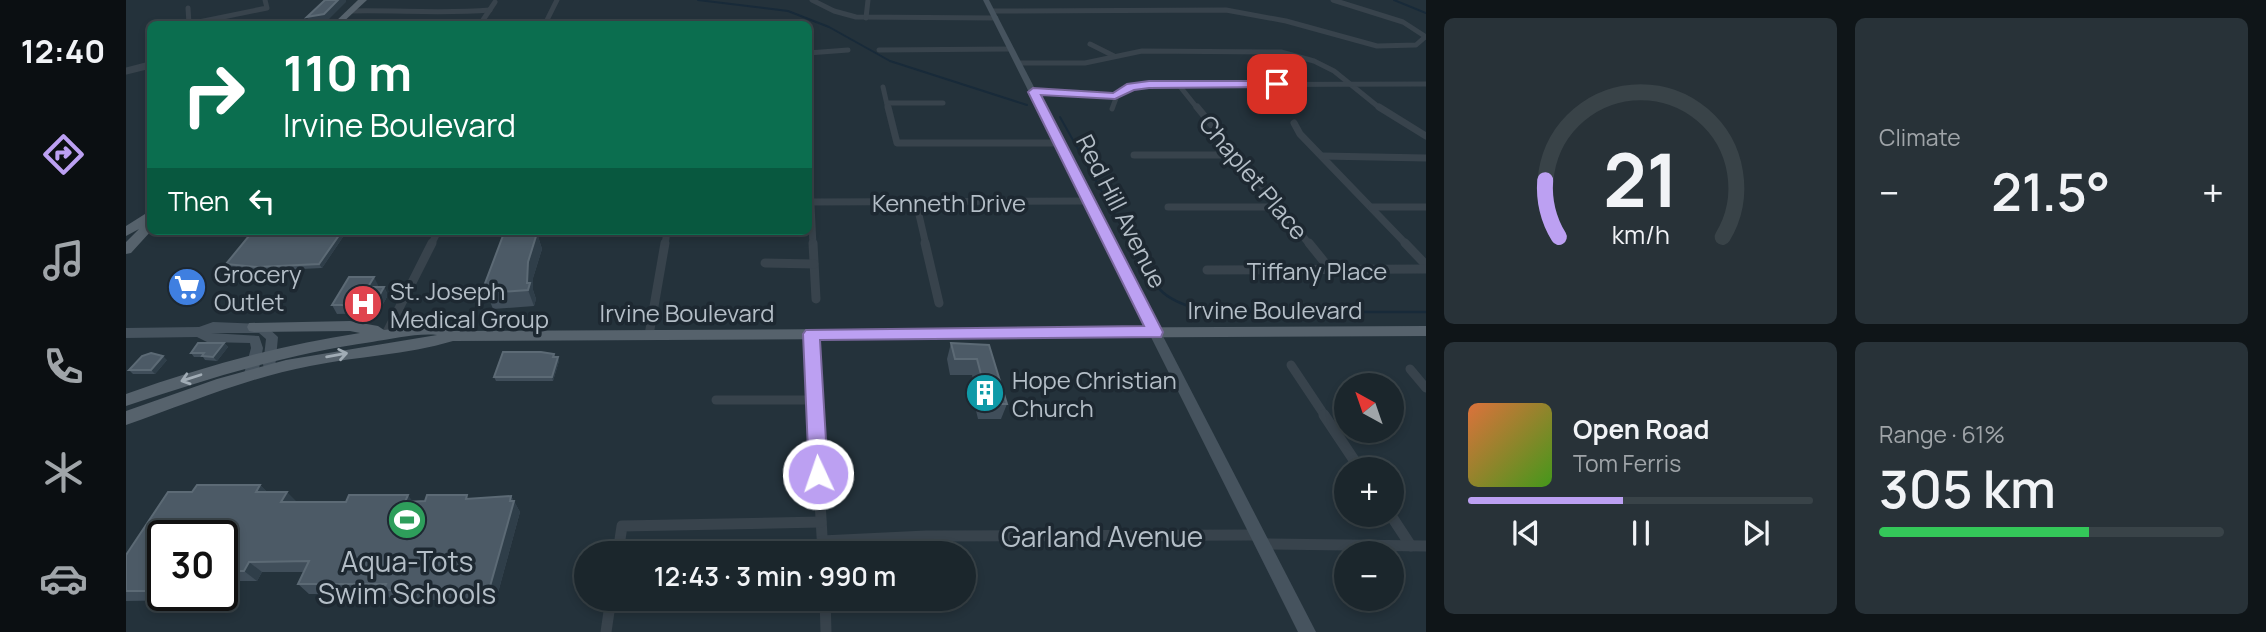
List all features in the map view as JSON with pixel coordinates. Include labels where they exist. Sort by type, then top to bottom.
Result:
[{"type":"main road","points":[[340,21],[363,0]]},
{"type":"main road","name":"Red Hill Avenue","points":[[986,0],[1307,632]]},
{"type":"main road","points":[[126,232],[147,219]]},
{"type":"main road","points":[[126,250],[147,225]]},
{"type":"main road","points":[[126,333],[200,332],[214,327],[350,326],[370,328],[386,334]]},
{"type":"main road","points":[[254,327],[262,329],[272,337],[271,362]]},
{"type":"main road","name":"Irvine Boulevard","points":[[126,400],[386,334],[435,329],[453,336]]},
{"type":"main road","name":"Irvine Boulevard","points":[[271,362],[429,344],[453,336],[1426,331]]},
{"type":"main road","points":[[200,332],[207,337],[254,339],[257,341],[253,366]]},
{"type":"main road","name":"Irvine Boulevard","points":[[126,418],[253,366]]},
{"type":"street","points":[[203,21],[267,8],[265,0]]},
{"type":"street","points":[[546,21],[557,0]]},
{"type":"street","points":[[812,0],[834,11],[866,18],[1226,10],[1286,21],[1377,46],[1416,46],[1426,37],[1403,22],[1333,0]]},
{"type":"street","points":[[866,18],[868,0]]},
{"type":"street","points":[[483,20],[495,2]]},
{"type":"street","points":[[188,8],[189,21]]},
{"type":"street","points":[[352,11],[430,10],[456,13],[489,10]]},
{"type":"street","points":[[236,14],[237,21]]},
{"type":"street","points":[[1157,43],[1163,50]]},
{"type":"street","points":[[1225,43],[1233,50]]},
{"type":"street","points":[[1090,44],[1114,56]]},
{"type":"street","points":[[879,50],[1011,49]]},
{"type":"street","points":[[812,53],[848,50]]},
{"type":"street","points":[[1018,63],[1085,63],[1131,51],[1281,51],[1327,67],[1386,113],[1426,136]]},
{"type":"street","points":[[126,71],[147,66]]},
{"type":"street","name":"Chaplet Place","points":[[1178,84],[1330,269]]},
{"type":"street","points":[[1112,109],[1115,96],[1124,89],[1140,85],[1426,84]]},
{"type":"street","points":[[883,87],[897,143],[1060,143]]},
{"type":"street","points":[[1033,92],[1115,96]]},
{"type":"street","points":[[887,103],[943,103]]},
{"type":"street","points":[[1294,123],[1300,134],[1426,267]]},
{"type":"street","points":[[1134,155],[1236,155]]},
{"type":"street","points":[[1322,156],[1426,158]]},
{"type":"street","name":"Kenneth Drive","points":[[812,202],[1090,201]]},
{"type":"street","points":[[916,202],[939,303]]},
{"type":"street","points":[[1168,207],[1279,207]]},
{"type":"street","points":[[1372,208],[1426,207]]},
{"type":"street","points":[[812,233],[816,299]]},
{"type":"street","points":[[386,334],[436,235]]},
{"type":"street","points":[[649,335],[666,235]]},
{"type":"street","points":[[765,263],[814,264]]},
{"type":"street","name":"Tiffany Place","points":[[1207,270],[1426,267]]},
{"type":"street","points":[[811,334],[822,541]]},
{"type":"street","points":[[1291,365],[1352,457]]},
{"type":"street","points":[[1410,369],[1426,388]]},
{"type":"street","points":[[716,400],[815,400]]},
{"type":"street","points":[[620,541],[622,526],[821,522]]},
{"type":"street","points":[[1399,527],[1411,546]]},
{"type":"street","name":"Garland Avenue","points":[[879,541],[926,536],[1259,540],[1426,546]]},
{"type":"street","points":[[606,632],[609,611]]},
{"type":"street","points":[[826,611],[827,632]]},
{"type":"building","points":[[325,0],[338,0],[324,14],[307,17]]},
{"type":"building","points":[[250,235],[339,235],[319,264],[257,267],[226,264]]},
{"type":"building","points":[[503,235],[536,235],[528,262],[528,290],[486,293],[489,286],[484,286]]},
{"type":"building","points":[[349,277],[374,277],[368,287],[384,287],[374,305],[332,305]]},
{"type":"building","points":[[198,343],[224,343],[213,357],[202,356],[204,353],[191,353]]},
{"type":"building","points":[[951,343],[989,345],[1007,404],[984,404],[979,386],[984,386],[977,359],[955,359]]},
{"type":"building","points":[[503,352],[541,352],[558,357],[552,377],[494,377]]},
{"type":"building","points":[[151,353],[163,356],[151,370],[129,370],[142,356]]},
{"type":"building","points":[[197,485],[260,485],[256,492],[287,492],[281,502],[346,502],[349,495],[408,495],[405,502],[425,501],[427,495],[467,495],[466,499],[511,496],[510,501],[514,501],[489,590],[383,590],[386,584],[298,584],[309,561],[249,562],[244,571],[238,571],[238,520],[149,520],[168,492],[192,492]]},
{"type":"building","points":[[147,524],[147,591],[126,591],[126,555]]},
{"type":"waterway","points":[[698,0],[788,11],[829,27],[890,61],[1027,105]]},
{"type":"waterway","points":[[1394,0],[1426,13]]},
{"type":"waterway","points":[[1060,117],[1132,245]]},
{"type":"waterway","points":[[1131,243],[1159,289],[1178,302],[1208,312],[1426,312]]},
{"type":"place","name":"Grocery Outlet","points":[[187,287]]},
{"type":"place","name":"St. Joseph Medical Group","points":[[363,304]]},
{"type":"place","name":"Hope Christian Church","points":[[985,393]]},
{"type":"place","name":"Aqua-Tots Swim Schools","points":[[407,520]]},
{"type":"route","points":[[818,474],[811,334],[1155,332],[1033,92],[1115,96],[1124,89],[1149,84],[1277,84]]}]
